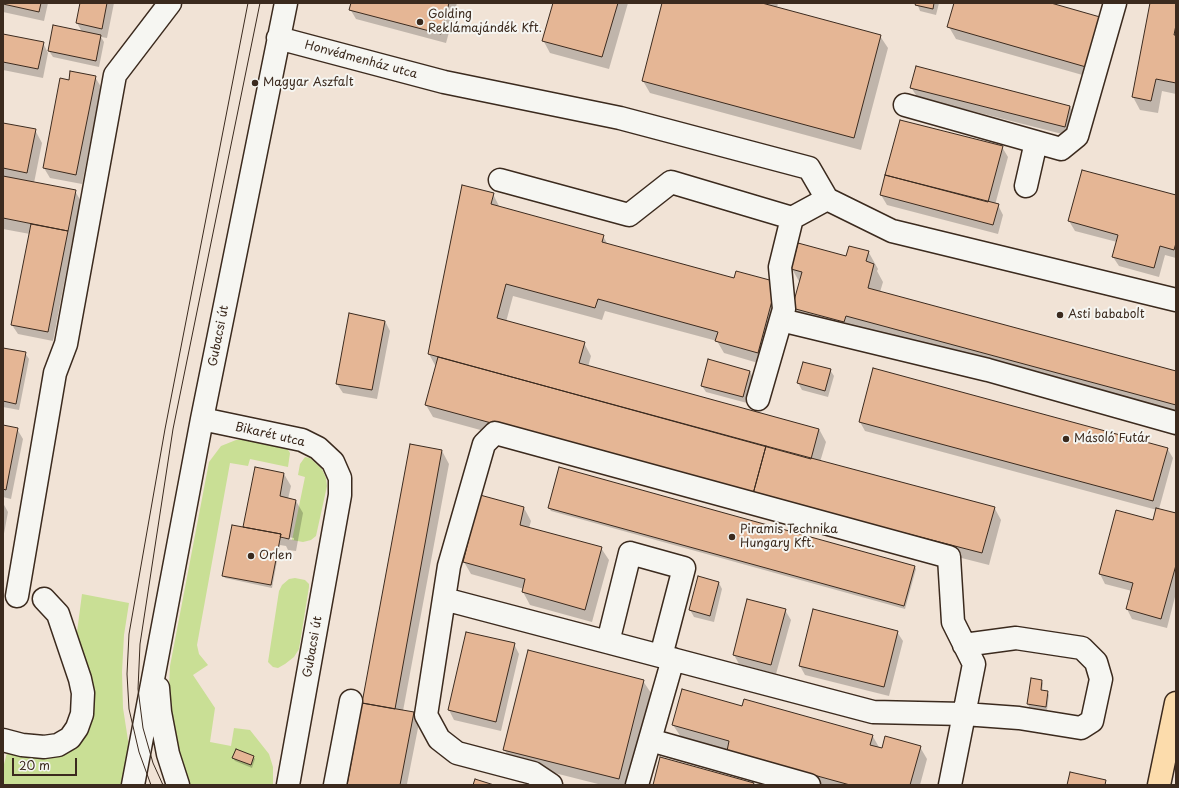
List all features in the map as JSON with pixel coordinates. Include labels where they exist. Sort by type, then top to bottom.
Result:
[{"type":"main road","points":[[1159,785],[1176,703]]},
{"type":"street","points":[[17,596],[55,373],[66,344],[115,75],[170,3]]},
{"type":"street","name":"Gubacsi út","points":[[132,785],[202,420],[286,3]]},
{"type":"street","points":[[905,105],[1061,149],[1077,136],[1108,5]]},
{"type":"street","name":"Honvédmenház utca","points":[[278,38],[444,82],[620,118],[809,168],[827,199]]},
{"type":"street","points":[[1026,186],[1036,142]]},
{"type":"street","points":[[500,180],[630,215],[671,182],[792,218],[827,199],[892,231],[1176,300]]},
{"type":"street","points":[[758,399],[784,309],[780,268],[792,218]]},
{"type":"street","points":[[781,320],[988,370],[1176,423]]},
{"type":"street","name":"Bikarét utca","points":[[202,420],[302,440],[318,448],[333,462]]},
{"type":"street","points":[[551,785],[533,773],[457,753],[439,739],[426,715],[450,566],[484,444],[495,433],[949,557],[952,622],[974,664],[950,785]]},
{"type":"street","name":"Gubacsi út","points":[[288,785],[340,495],[340,478],[333,462]]},
{"type":"street","points":[[608,642],[630,553],[684,568],[650,740],[637,785]]},
{"type":"street","points":[[444,599],[873,712],[964,714],[1019,718],[1081,728],[1092,721],[1101,679],[1096,662],[1082,648],[1016,638],[964,645]]},
{"type":"street","points":[[3,740],[44,747],[58,745],[70,738],[77,728],[82,714],[83,693],[80,679],[58,614],[44,600]]},
{"type":"street","name":"Gubacsi út","points":[[155,669],[160,712],[168,754],[178,785]]},
{"type":"street","points":[[335,785],[351,700]]},
{"type":"street","points":[[650,740],[809,785]]},
{"type":"green space","points":[[236,440],[256,440],[287,448],[290,453],[288,467],[250,459],[248,466],[230,463],[197,645],[199,654],[208,665],[193,675],[215,708],[210,742],[231,746],[234,728],[250,730],[269,754],[273,767],[273,785],[190,785],[175,738],[169,686],[170,666],[209,462],[221,446]]},
{"type":"green space","points":[[305,457],[310,458],[322,469],[326,478],[327,486],[316,536],[311,540],[303,542],[292,540],[305,477],[298,475],[300,464]]},
{"type":"green space","points":[[295,578],[305,580],[309,584],[299,649],[294,657],[285,664],[278,668],[273,667],[268,662],[279,591],[282,585],[289,579]]},
{"type":"green space","points":[[82,594],[129,603],[124,635],[122,672],[123,708],[130,753],[125,785],[3,785],[3,768],[8,749],[75,744],[84,658],[77,632]]},
{"type":"building","points":[[3,3],[41,3],[39,12]]},
{"type":"building","points":[[80,3],[107,3],[102,29],[76,23]]},
{"type":"building","name":"Golding Reklámajándék Kft.","points":[[351,3],[449,3],[441,34],[349,10]]},
{"type":"building","points":[[553,3],[618,3],[602,57],[542,41]]},
{"type":"building","points":[[662,3],[762,3],[881,35],[854,138],[642,81]]},
{"type":"building","points":[[916,3],[934,3],[933,9],[915,5]]},
{"type":"building","points":[[954,3],[1051,3],[1100,17],[1086,67],[947,27]]},
{"type":"building","points":[[1150,3],[1176,3],[1176,25],[1174,35],[1176,35],[1176,83],[1156,79],[1151,101],[1132,97]]},
{"type":"building","points":[[53,25],[101,35],[96,61],[48,51]]},
{"type":"building","points":[[3,34],[44,42],[38,69],[3,62]]},
{"type":"building","points":[[916,66],[1070,106],[1065,127],[910,88]]},
{"type":"building","points":[[70,71],[96,76],[76,175],[43,168],[60,78],[69,80]]},
{"type":"building","points":[[900,120],[1003,146],[988,202],[885,175]]},
{"type":"building","points":[[3,123],[36,129],[27,173],[3,168]]},
{"type":"building","points":[[1082,170],[1176,195],[1176,243],[1174,250],[1160,246],[1154,268],[1112,257],[1118,235],[1068,221]]},
{"type":"building","points":[[885,175],[999,204],[993,225],[880,195]]},
{"type":"building","points":[[3,176],[76,190],[68,231],[3,218]]},
{"type":"building","points":[[462,185],[494,193],[491,204],[604,235],[602,242],[734,278],[736,271],[777,282],[758,353],[715,341],[718,332],[598,299],[595,308],[506,284],[497,318],[585,342],[579,363],[819,429],[811,459],[428,354]]},
{"type":"building","points":[[31,224],[68,231],[48,332],[11,325]]},
{"type":"building","points":[[798,243],[846,256],[849,246],[869,251],[866,261],[874,264],[868,288],[1176,371],[1176,405],[846,316],[844,322],[792,308],[802,272],[791,269]]},
{"type":"building","points":[[349,313],[385,321],[372,390],[336,384]]},
{"type":"building","points":[[3,348],[26,352],[16,404],[3,401]]},
{"type":"building","points":[[438,357],[766,446],[753,494],[425,405]]},
{"type":"building","points":[[708,359],[750,371],[743,397],[701,386]]},
{"type":"building","points":[[803,362],[831,369],[825,391],[797,383]]},
{"type":"building","points":[[873,368],[1168,448],[1153,501],[859,422]]},
{"type":"building","points":[[3,425],[18,428],[6,490],[3,489]]},
{"type":"building","points":[[410,444],[442,450],[395,709],[362,703]]},
{"type":"building","points":[[766,446],[995,507],[982,553],[753,494]]},
{"type":"building","points":[[255,467],[284,473],[280,496],[296,500],[289,539],[280,537],[281,534],[243,527]]},
{"type":"building","name":"Piramis Technika Hungary Kft.","points":[[559,467],[915,566],[904,606],[548,508]]},
{"type":"building","points":[[480,495],[524,507],[520,525],[602,547],[585,610],[522,592],[525,579],[463,562]]},
{"type":"building","points":[[1156,508],[1176,513],[1176,565],[1161,619],[1126,609],[1133,583],[1099,574],[1116,510],[1153,520]]},
{"type":"building","name":"Orlen","points":[[232,525],[281,534],[271,585],[222,576]]},
{"type":"building","points":[[698,576],[719,582],[710,616],[689,610]]},
{"type":"building","points":[[747,599],[786,609],[771,665],[733,655]]},
{"type":"building","points":[[813,609],[898,631],[884,687],[799,666]]},
{"type":"building","points":[[466,632],[515,643],[496,722],[448,710]]},
{"type":"building","points":[[528,650],[644,680],[619,779],[503,750]]},
{"type":"building","points":[[1031,678],[1042,680],[1041,690],[1048,691],[1046,707],[1027,704]]},
{"type":"building","points":[[682,689],[742,706],[744,699],[873,735],[870,745],[882,748],[885,736],[921,746],[910,785],[850,785],[727,751],[729,741],[672,725]]},
{"type":"building","points":[[362,703],[414,712],[400,785],[347,785]]},
{"type":"building","points":[[236,749],[254,756],[251,765],[232,758]]},
{"type":"building","points":[[660,757],[754,783],[753,785],[653,785]]},
{"type":"building","points":[[1070,772],[1106,780],[1105,785],[1067,785]]},
{"type":"building","points":[[475,779],[494,785],[473,785]]},
{"type":"tram line","points":[[151,785],[139,752],[129,709],[127,674],[129,634],[165,429],[248,3]]},
{"type":"tram line","points":[[163,785],[153,763],[143,728],[138,689],[140,644],[173,429],[260,3]]},
{"type":"place","name":"Golding Reklámajándék Kft.","points":[[420,22]]},
{"type":"place","name":"Magyar Aszfalt","points":[[255,83]]},
{"type":"place","name":"Asti bababolt","points":[[1060,315]]},
{"type":"place","name":"Másoló Futár","points":[[1066,439]]},
{"type":"place","name":"Piramis Technika Hungary Kft.","points":[[732,537]]},
{"type":"place","name":"Orlen","points":[[251,556]]}]
